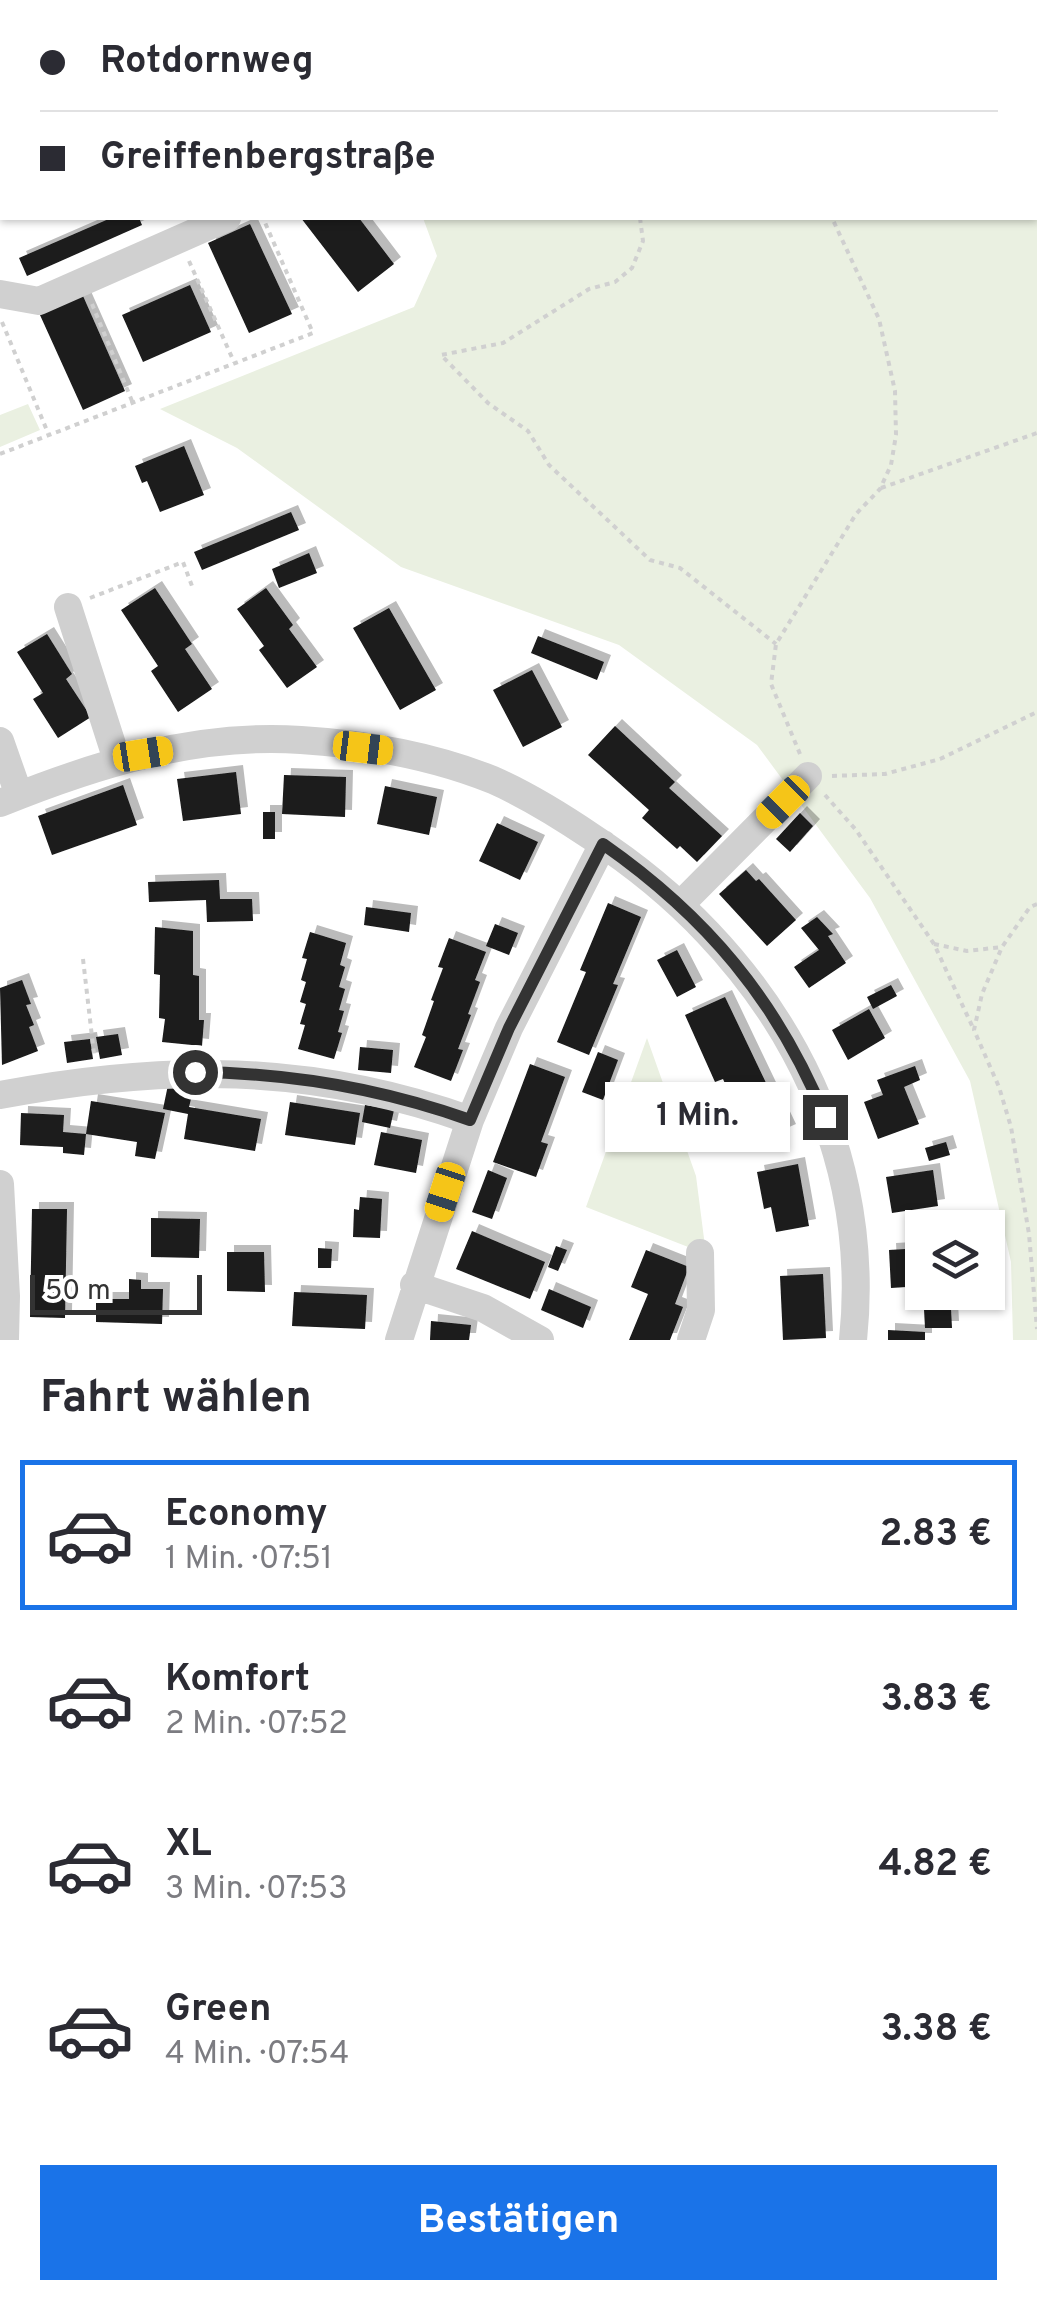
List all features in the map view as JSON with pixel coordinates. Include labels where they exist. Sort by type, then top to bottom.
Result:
[{"type":"street","points":[[0,294],[38,301],[221,220]]},
{"type":"street","points":[[68,607],[117,760]]},
{"type":"street","points":[[0,741],[9,799],[117,760],[243,740],[300,740],[390,751],[494,781],[603,844],[681,904],[724,948],[756,988],[810,1084],[833,1138],[846,1188],[855,1245],[857,1300],[853,1340]]},
{"type":"street","points":[[681,904],[808,776]]},
{"type":"street","points":[[398,1340],[470,1120],[509,1028],[603,844]]},
{"type":"street","points":[[0,1095],[97,1078],[168,1072],[271,1074],[396,1096],[470,1120]]},
{"type":"street","points":[[0,1184],[5,1340]]},
{"type":"street","points":[[691,1340],[701,1310],[700,1253]]},
{"type":"street","points":[[414,1285],[484,1308],[540,1340]]},
{"type":"path","points":[[0,454],[313,333],[264,220]]},
{"type":"path","points":[[640,220],[643,241],[632,268],[615,282],[590,289],[503,343],[441,355],[488,403],[528,431],[550,465],[650,560],[680,568],[776,644]]},
{"type":"path","points":[[833,220],[879,319],[895,391],[896,436],[891,466],[880,488],[856,514],[776,644],[771,684],[808,776],[856,830],[934,944],[999,1087],[1011,1127],[1029,1234],[1037,1329]]},
{"type":"path","points":[[179,238],[234,363]]},
{"type":"path","points":[[82,281],[133,402]]},
{"type":"path","points":[[0,317],[48,434]]},
{"type":"path","points":[[880,488],[1037,432]]},
{"type":"path","points":[[68,607],[184,562],[192,586]]},
{"type":"path","points":[[808,776],[885,774],[940,759],[1037,712]]},
{"type":"path","points":[[974,1030],[982,994],[1002,947],[1030,906],[1037,904]]},
{"type":"path","points":[[934,944],[967,951],[1002,947]]},
{"type":"path","points":[[83,959],[97,1078]]},
{"type":"green space","points":[[424,220],[1037,220],[1037,1340],[1013,1340],[1005,1210],[999,1210],[970,1081],[870,898],[757,745],[619,645],[401,567],[237,448],[160,409],[414,307],[437,256]]},
{"type":"green space","points":[[28,404],[40,430],[0,447],[0,415]]},
{"type":"green space","points":[[647,1038],[696,1176],[706,1254],[586,1207]]},
{"type":"building","points":[[106,220],[140,220],[142,225],[27,276],[19,258]]},
{"type":"building","points":[[303,220],[361,220],[394,264],[358,292]]},
{"type":"building","points":[[250,224],[292,314],[249,333],[208,243]]},
{"type":"building","points":[[190,285],[211,332],[143,362],[122,315]]},
{"type":"building","points":[[83,296],[125,391],[83,410],[40,315]]},
{"type":"building","points":[[184,446],[204,495],[160,512],[147,481],[142,483],[135,466]]},
{"type":"building","points":[[291,512],[299,530],[202,570],[194,552]]},
{"type":"building","points":[[309,553],[317,573],[279,588],[272,569]]},
{"type":"building","points":[[155,588],[192,644],[185,649],[212,689],[178,712],[151,671],[158,666],[121,610]]},
{"type":"building","points":[[266,588],[317,667],[287,688],[259,650],[264,646],[237,609]]},
{"type":"building","points":[[389,608],[436,690],[400,710],[353,628]]},
{"type":"building","points":[[47,634],[72,674],[66,679],[91,717],[58,738],[33,699],[43,693],[17,652]]},
{"type":"building","points":[[538,636],[604,662],[597,680],[531,653]]},
{"type":"building","points":[[532,670],[562,727],[523,747],[493,690]]},
{"type":"building","points":[[615,726],[675,782],[669,788],[722,836],[697,862],[642,818],[649,810],[588,755]]},
{"type":"building","points":[[236,772],[241,814],[183,821],[177,779]]},
{"type":"building","points":[[284,775],[346,777],[345,817],[282,814]]},
{"type":"building","points":[[123,785],[137,825],[52,855],[38,816]]},
{"type":"building","points":[[385,786],[437,797],[429,835],[377,824]]},
{"type":"building","points":[[263,812],[275,812],[275,839],[263,839]]},
{"type":"building","points":[[800,813],[813,826],[790,852],[776,839]]},
{"type":"building","points":[[497,823],[538,842],[520,880],[479,861]]},
{"type":"building","points":[[746,870],[796,920],[767,946],[719,894]]},
{"type":"building","points":[[219,880],[220,899],[252,899],[253,921],[207,922],[206,900],[149,902],[148,882]]},
{"type":"building","points":[[608,903],[641,917],[589,1055],[557,1042],[586,972],[580,970]]},
{"type":"building","points":[[366,907],[411,913],[409,932],[364,925]]},
{"type":"building","points":[[817,917],[833,934],[828,936],[846,963],[809,988],[794,967],[819,950],[801,928]]},
{"type":"building","points":[[495,924],[518,933],[509,955],[486,946]]},
{"type":"building","points":[[155,927],[193,931],[193,975],[199,976],[199,1020],[204,1020],[202,1046],[162,1042],[165,1019],[159,1018],[160,975],[154,974]]},
{"type":"building","points":[[310,932],[346,943],[339,987],[345,989],[339,1010],[344,1011],[338,1032],[342,1033],[334,1059],[298,1049],[306,1004],[300,1002],[306,982],[301,980],[307,959],[302,958]]},
{"type":"building","points":[[449,938],[486,952],[475,980],[480,982],[468,1014],[471,1015],[458,1049],[463,1050],[451,1081],[414,1067],[426,1037],[422,1035]]},
{"type":"building","points":[[677,950],[696,987],[677,997],[657,960]]},
{"type":"building","points":[[22,980],[31,1004],[26,1005],[34,1025],[29,1027],[38,1051],[2,1065],[0,988]]},
{"type":"building","points":[[891,985],[897,996],[873,1009],[867,997]]},
{"type":"building","points":[[725,997],[789,1131],[753,1147],[723,1079],[715,1082],[685,1015]]},
{"type":"building","points":[[869,1009],[885,1038],[848,1060],[832,1030]]},
{"type":"building","points":[[118,1034],[122,1055],[100,1059],[96,1037]]},
{"type":"building","points":[[90,1039],[93,1059],[67,1063],[64,1042]]},
{"type":"building","points":[[360,1047],[393,1050],[391,1073],[358,1070]]},
{"type":"building","points":[[598,1052],[618,1060],[603,1100],[582,1092]]},
{"type":"building","points":[[530,1064],[565,1077],[541,1142],[548,1144],[536,1177],[493,1162]]},
{"type":"building","points":[[915,1066],[920,1080],[904,1087],[919,1124],[878,1139],[864,1102],[883,1095],[877,1080]]},
{"type":"building","points":[[168,1085],[204,1089],[203,1097],[192,1095],[189,1107],[261,1119],[255,1151],[184,1139],[188,1114],[163,1109]]},
{"type":"building","points":[[91,1101],[165,1113],[155,1159],[135,1156],[137,1142],[86,1134]]},
{"type":"building","points":[[290,1102],[360,1113],[355,1145],[285,1135]]},
{"type":"building","points":[[365,1105],[394,1110],[390,1128],[362,1122]]},
{"type":"building","points":[[21,1113],[64,1115],[63,1132],[86,1134],[84,1155],[63,1153],[63,1147],[20,1145]]},
{"type":"building","points":[[381,1132],[422,1140],[416,1173],[374,1165]]},
{"type":"building","points":[[946,1142],[950,1155],[929,1161],[925,1148]]},
{"type":"building","points":[[798,1164],[809,1226],[776,1232],[771,1207],[764,1209],[757,1172]]},
{"type":"building","points":[[488,1170],[507,1178],[492,1219],[472,1212]]},
{"type":"building","points":[[933,1170],[938,1206],[892,1213],[886,1177]]},
{"type":"building","points":[[360,1197],[382,1199],[380,1238],[353,1237],[354,1209],[359,1210]]},
{"type":"building","points":[[32,1209],[67,1209],[65,1318],[30,1317]]},
{"type":"building","points":[[151,1218],[200,1219],[199,1258],[151,1257]]},
{"type":"building","points":[[472,1231],[545,1262],[530,1299],[456,1269]]},
{"type":"building","points":[[556,1246],[567,1250],[558,1271],[548,1267]]},
{"type":"building","points":[[318,1248],[332,1249],[331,1268],[318,1268]]},
{"type":"building","points":[[905,1249],[905,1287],[891,1288],[889,1250]]},
{"type":"building","points":[[646,1250],[689,1267],[675,1304],[683,1307],[670,1340],[629,1340],[648,1294],[631,1287]]},
{"type":"building","points":[[227,1252],[264,1252],[265,1292],[227,1291]]},
{"type":"building","points":[[823,1274],[826,1338],[783,1340],[780,1276]]},
{"type":"building","points":[[129,1279],[141,1280],[141,1289],[163,1289],[162,1324],[96,1322],[96,1299],[129,1299]]},
{"type":"building","points":[[549,1289],[591,1307],[583,1328],[541,1310]]},
{"type":"building","points":[[294,1292],[367,1295],[365,1329],[292,1326]]},
{"type":"building","points":[[924,1310],[951,1310],[952,1328],[925,1328]]},
{"type":"building","points":[[431,1321],[471,1325],[469,1340],[430,1340]]},
{"type":"building","points":[[888,1330],[925,1332],[925,1340],[888,1340]]},
{"type":"route","points":[[195,1072],[271,1074],[350,1086],[470,1120],[509,1028],[603,844],[652,878],[724,948],[779,1025],[825,1117]]}]
